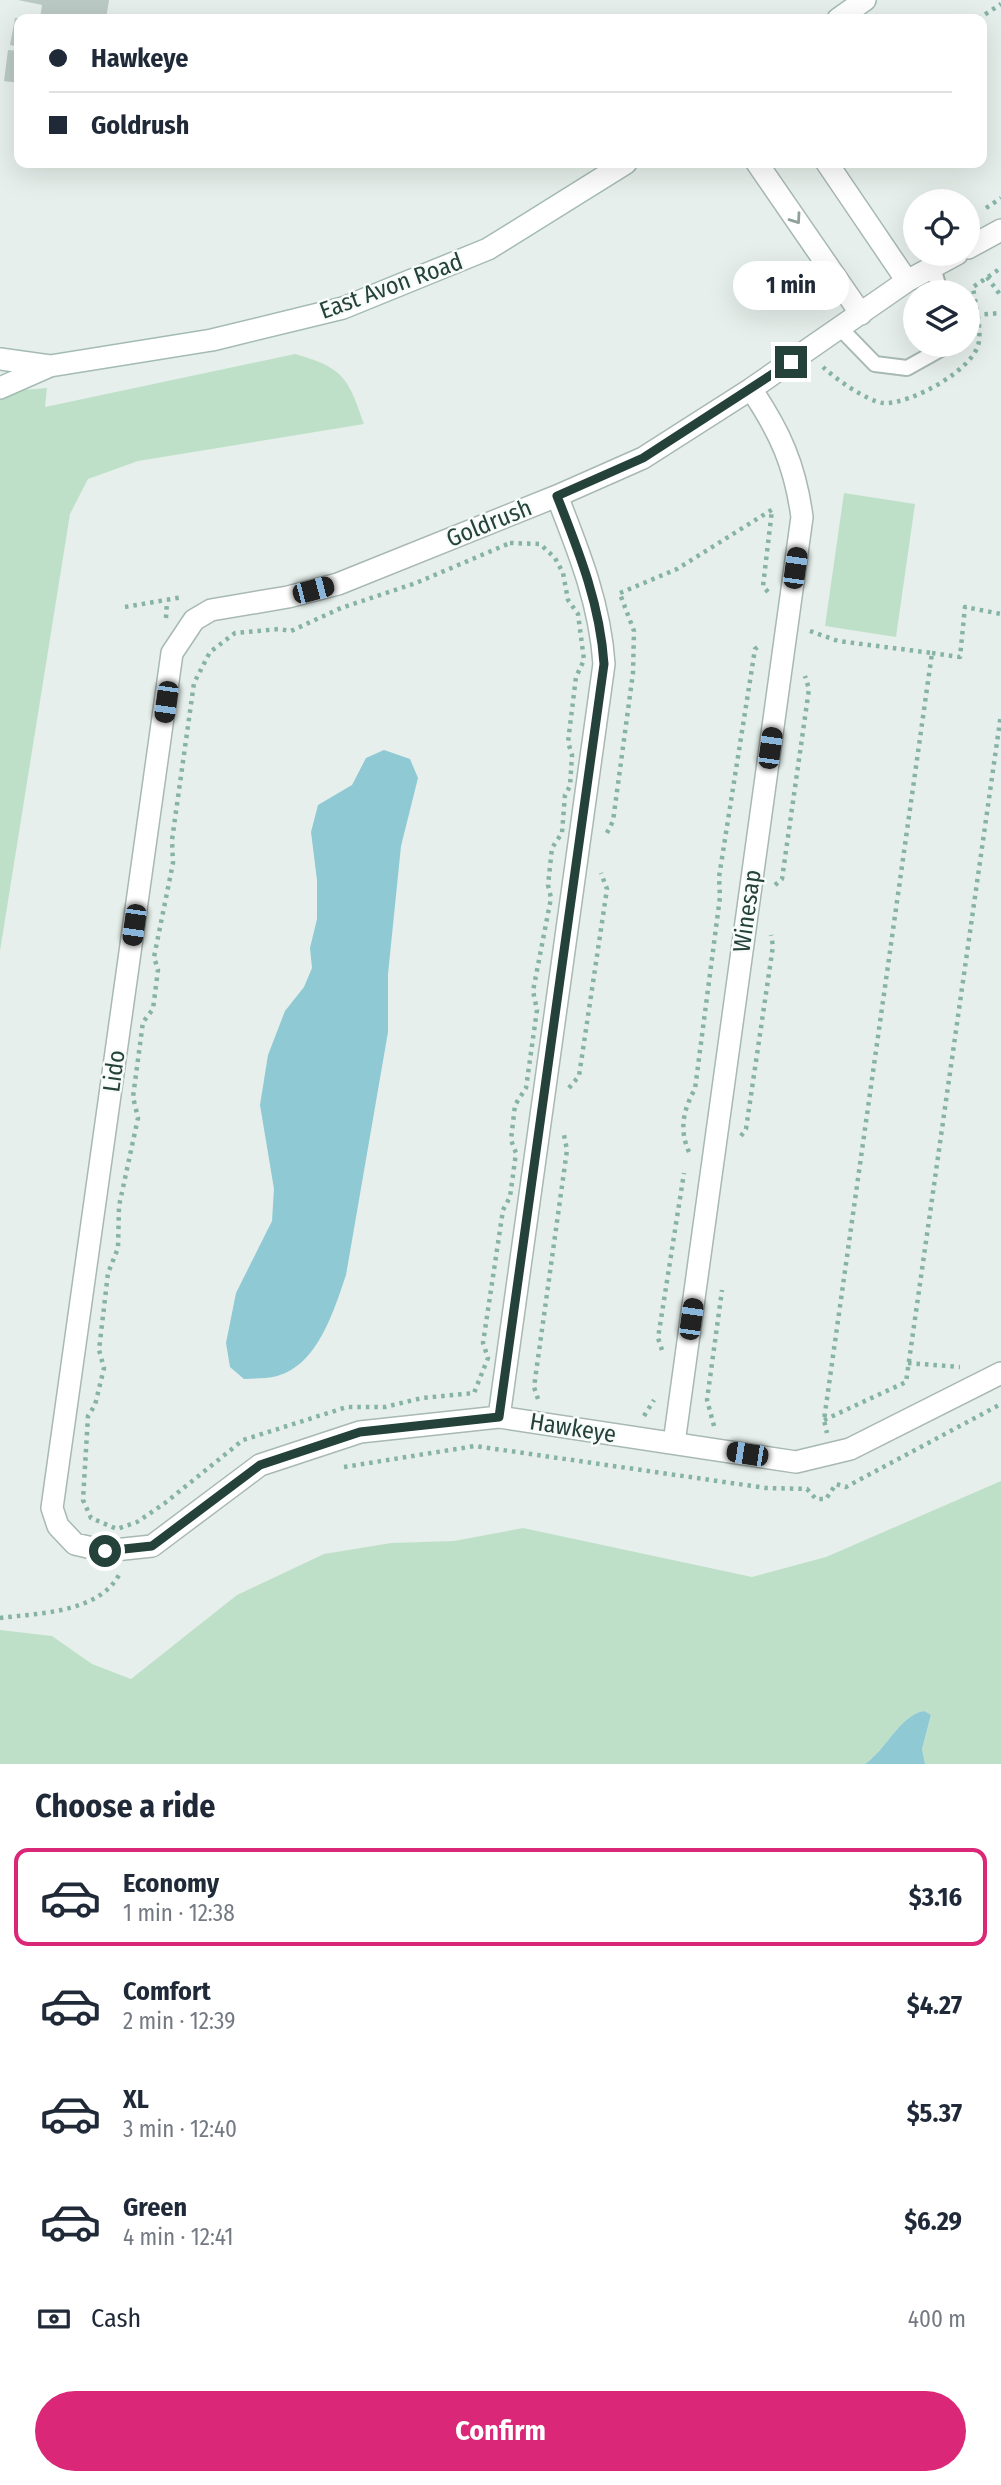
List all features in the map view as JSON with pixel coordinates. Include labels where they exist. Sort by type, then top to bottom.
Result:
[{"type":"street","points":[[845,14],[866,0]]},
{"type":"street","name":"East Avon Road","points":[[0,388],[50,366],[212,340],[343,308],[488,249],[618,168]]},
{"type":"street","points":[[760,168],[861,314]]},
{"type":"street","points":[[830,168],[906,280]]},
{"type":"street","points":[[980,241],[1001,230]]},
{"type":"street","name":"Goldrush","points":[[909,280],[933,267]]},
{"type":"street","name":"Goldrush","points":[[181,636],[194,620],[211,610],[288,597],[338,584],[557,496],[643,458],[903,284]]},
{"type":"street","name":"East Avon Road","points":[[0,359],[50,366]]},
{"type":"street","name":"Winesap","points":[[674,1443],[802,517],[797,478],[777,429],[751,388]]},
{"type":"street","points":[[499,1417],[604,664],[602,630],[589,578],[557,496]]},
{"type":"street","name":"Lido","points":[[52,1508],[172,653],[181,636]]},
{"type":"street","name":"Hawkeye","points":[[52,1508],[58,1527],[75,1545],[105,1551],[152,1546],[260,1465],[360,1432],[499,1417],[796,1461],[850,1450],[1001,1373]]},
{"type":"lane","points":[[933,267],[937,280]]},
{"type":"lane","points":[[840,328],[875,364],[908,368],[927,357]]},
{"type":"path","points":[[986,14],[1001,4]]},
{"type":"path","points":[[980,282],[1001,268]]},
{"type":"path","points":[[987,277],[1001,296]]},
{"type":"path","points":[[980,315],[1001,313]]},
{"type":"path","points":[[813,371],[822,365],[836,379],[883,403],[922,395],[972,357]]},
{"type":"path","points":[[620,594],[677,569],[772,510],[800,500]]},
{"type":"path","points":[[771,596],[763,586],[772,510]]},
{"type":"path","points":[[510,544],[540,544],[555,558],[563,573],[568,600],[578,614],[584,660],[576,677],[568,742],[572,755],[570,786],[565,796],[562,833],[552,848],[548,886],[551,898],[533,991],[537,1010],[526,1088],[515,1105],[511,1140],[516,1153],[510,1197],[503,1210],[483,1343],[488,1358],[474,1393],[422,1398],[385,1407],[347,1408],[243,1440],[165,1503],[137,1522],[117,1529],[91,1518],[83,1500],[89,1416],[95,1405],[104,1368],[99,1350],[108,1273],[118,1248],[120,1196],[138,1118],[133,1097],[144,1022],[153,1009],[158,970],[154,957],[173,863],[172,840],[194,682],[210,652],[234,633],[279,629],[291,631],[341,608],[416,583],[510,544]]},
{"type":"path","points":[[605,840],[613,821],[633,673],[634,631],[615,582]]},
{"type":"path","points":[[125,607],[191,594]]},
{"type":"path","points":[[807,630],[838,640],[960,657],[965,607],[1001,614]]},
{"type":"path","points":[[807,639],[808,618]]},
{"type":"path","points":[[691,1155],[682,1137],[686,1105],[695,1089],[720,897],[719,877],[755,649],[764,640]]},
{"type":"path","points":[[828,1442],[824,1420],[932,653]]},
{"type":"path","points":[[772,897],[774,886],[782,879],[809,689],[805,674]]},
{"type":"path","points":[[824,1420],[906,1382],[1001,714]]},
{"type":"path","points":[[568,1097],[568,1089],[579,1076],[607,889],[601,872],[602,861]]},
{"type":"path","points":[[738,1142],[746,1129],[773,946],[769,930]]},
{"type":"path","points":[[538,1402],[534,1387],[567,1150],[563,1129]]},
{"type":"path","points":[[663,1354],[658,1338],[685,1167]]},
{"type":"path","points":[[716,1433],[707,1399],[723,1287]]},
{"type":"path","points":[[908,1363],[966,1367]]},
{"type":"path","points":[[631,1415],[644,1417],[657,1393]]},
{"type":"path","points":[[0,1618],[92,1601],[116,1581],[132,1550]]},
{"type":"green space","points":[[295,354],[324,364],[342,377],[354,396],[364,424],[138,461],[88,479],[70,514],[0,951],[0,392],[47,388],[45,407]]},
{"type":"green space","points":[[844,493],[915,504],[896,637],[825,626]]},
{"type":"green space","points":[[1001,1481],[1001,1764],[925,1764],[922,1749],[931,1716],[924,1711],[915,1714],[900,1726],[865,1764],[0,1764],[0,1630],[52,1636],[92,1664],[131,1679],[237,1595],[324,1554],[391,1543],[454,1541],[523,1528],[752,1577],[826,1557]]},
{"type":"water","points":[[384,750],[410,759],[418,778],[401,846],[388,974],[388,1032],[346,1275],[330,1319],[314,1348],[303,1360],[291,1370],[277,1376],[244,1379],[230,1367],[226,1343],[236,1293],[272,1221],[274,1189],[260,1105],[268,1055],[285,1011],[304,987],[312,968],[310,948],[317,919],[317,880],[311,832],[318,805],[352,785],[366,758]]},
{"type":"water","points":[[924,1711],[931,1715],[922,1749],[925,1764],[865,1764],[900,1726],[915,1714]]},
{"type":"building","points":[[18,0],[109,0],[107,14],[41,14],[42,5]]},
{"type":"building","points":[[14,23],[14,46],[10,45]]},
{"type":"building","points":[[8,50],[14,51],[14,82],[4,81]]},
{"type":"route","points":[[105,1551],[152,1546],[260,1465],[360,1432],[499,1417],[604,664],[602,630],[589,578],[557,496],[643,458],[791,362]]}]
